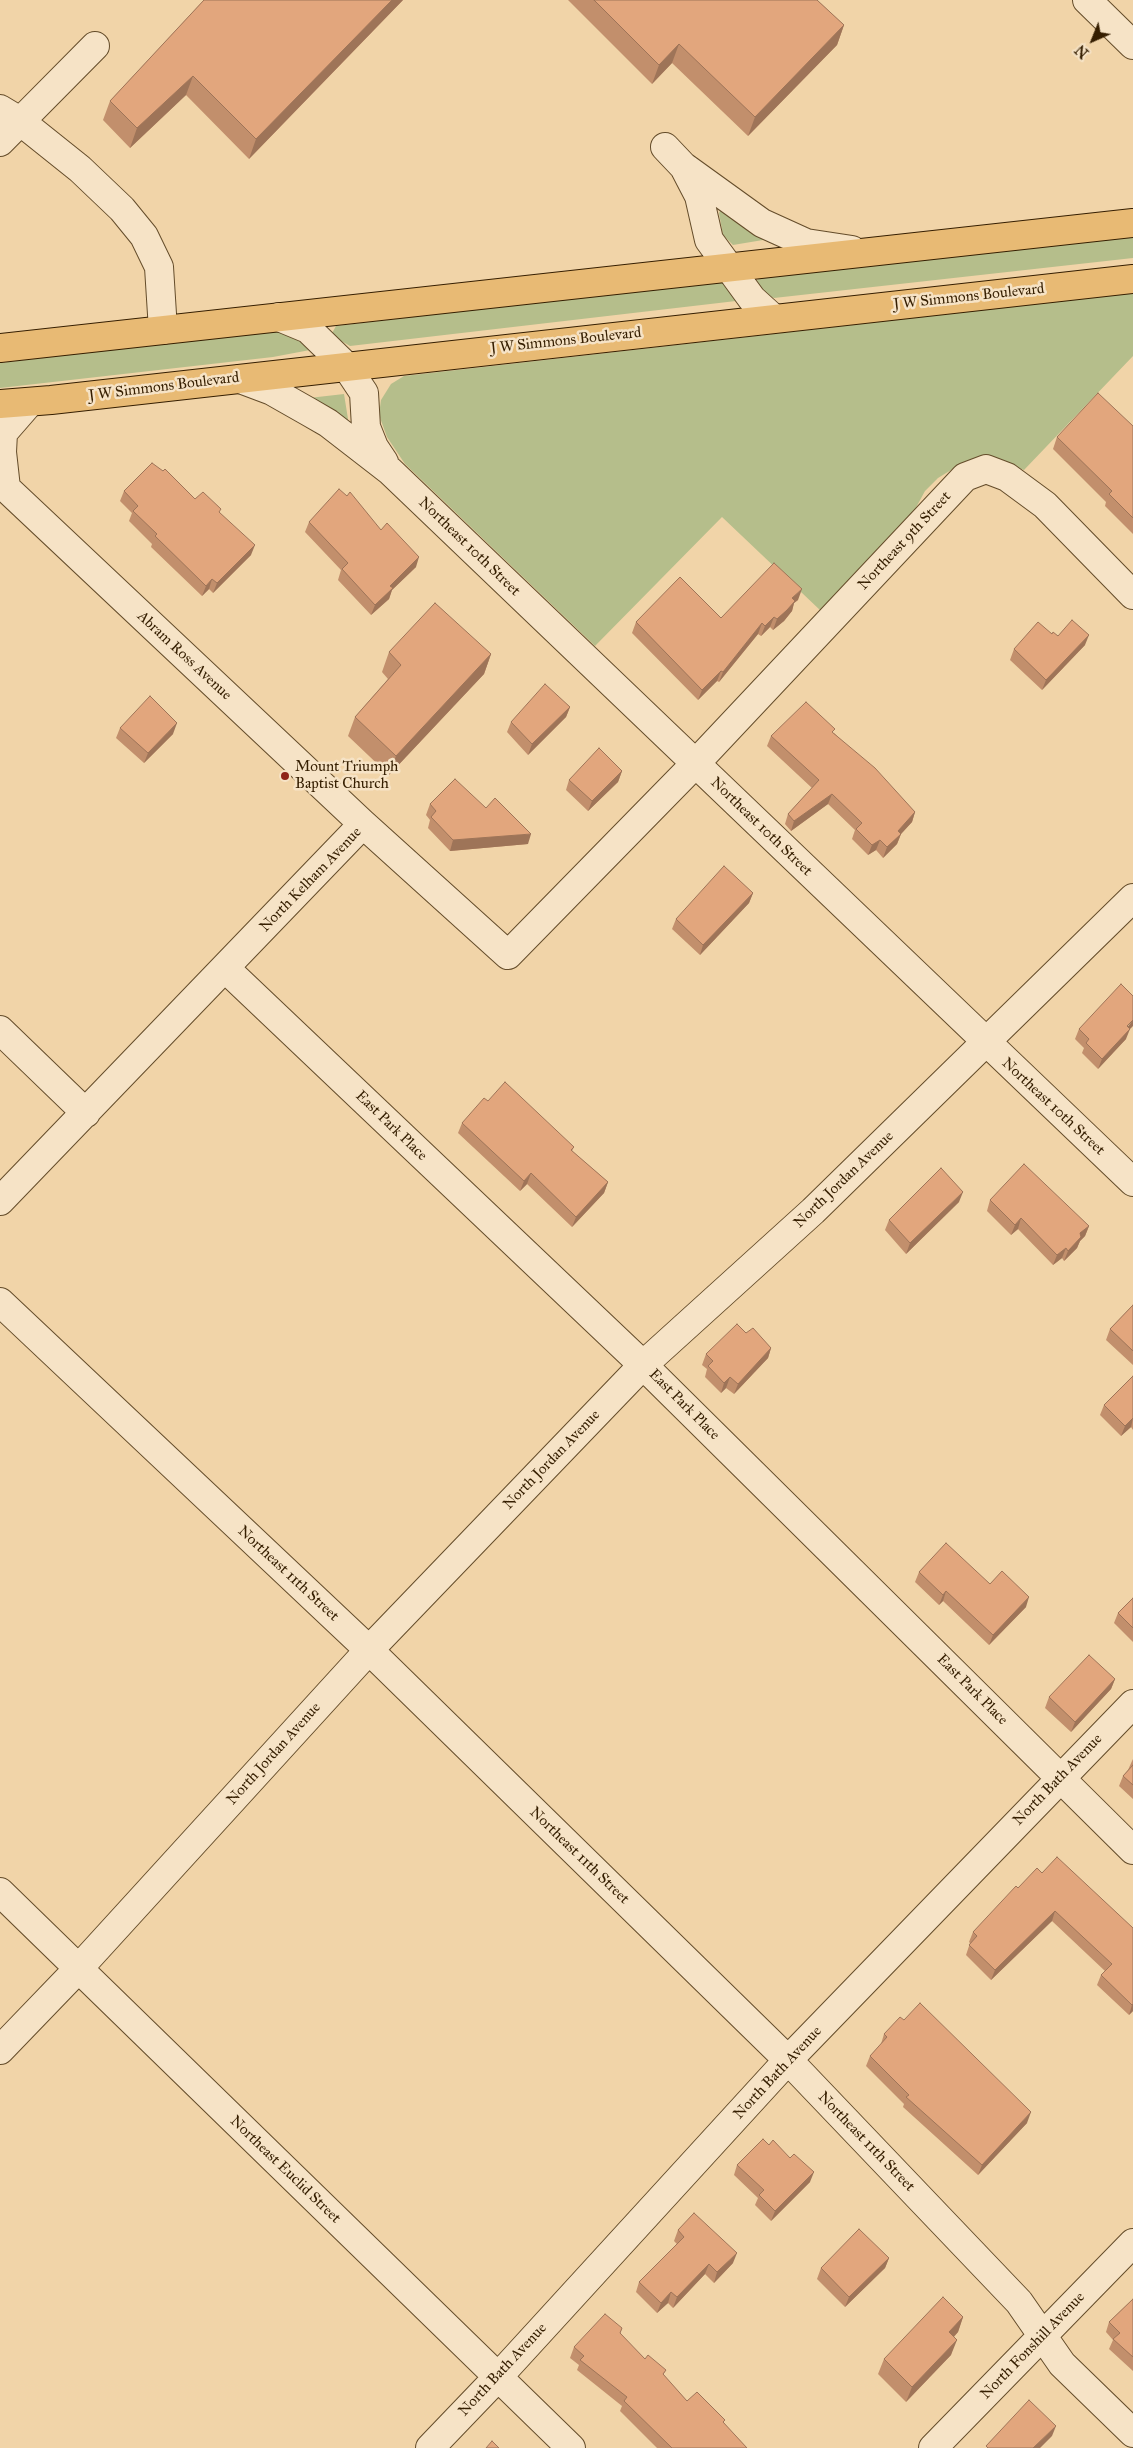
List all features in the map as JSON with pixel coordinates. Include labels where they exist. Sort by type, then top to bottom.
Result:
[{"type":"main road","points":[[0,348],[1133,223]]},
{"type":"main road","name":"J W Simmons Boulevard","points":[[0,404],[1133,279]]},
{"type":"street","points":[[1087,0],[1133,45]]},
{"type":"street","points":[[0,142],[10,115],[95,46]]},
{"type":"street","points":[[10,115],[80,169],[122,209],[144,236],[159,267],[163,330]]},
{"type":"street","points":[[773,318],[752,299],[708,240],[699,196],[674,156],[740,208],[786,235],[827,247],[871,252]]},
{"type":"street","name":"Northeast 10th Street","points":[[279,317],[308,329],[346,366],[364,393],[364,412],[369,437],[390,471]]},
{"type":"street","name":"Northeast 10th Street","points":[[240,379],[272,391],[328,423],[390,471],[985,1043],[1133,1182]]},
{"type":"street","name":"Abram Ross Avenue","points":[[30,402],[3,433],[3,486],[363,824]]},
{"type":"street","name":"Northeast 9th Street","points":[[695,764],[965,477],[986,468],[1007,477],[1046,506],[1133,595]]},
{"type":"street","name":"North Kelham Avenue","points":[[0,1201],[226,969],[363,824],[508,956],[695,764]]},
{"type":"street","name":"North Jordan Avenue","points":[[0,2050],[79,1968],[369,1650],[643,1365],[813,1211],[1133,898]]},
{"type":"street","name":"East Park Place","points":[[226,969],[643,1365],[1133,1850]]},
{"type":"street","points":[[0,1030],[86,1113]]},
{"type":"street","name":"Northeast 11th Street","points":[[0,1302],[369,1650],[788,2060],[1019,2302],[1062,2364],[1133,2434]]},
{"type":"street","name":"North Bath Avenue","points":[[430,2448],[498,2377],[788,2060],[1133,1704]]},
{"type":"street","name":"Northeast Euclid Street","points":[[0,1892],[571,2448]]},
{"type":"street","name":"North Fonshill Avenue","points":[[934,2448],[1133,2243]]},
{"type":"green space","points":[[721,209],[767,238],[733,245],[723,235],[719,213]]},
{"type":"green space","points":[[1133,234],[1133,258],[774,298],[759,291],[756,281],[763,276]]},
{"type":"green space","points":[[721,281],[729,283],[738,292],[736,301],[350,346],[331,335],[336,326]]},
{"type":"green space","points":[[1133,293],[1133,356],[1024,470],[1002,462],[956,467],[938,478],[925,491],[907,524],[821,611],[722,517],[595,646],[405,464],[387,437],[379,415],[381,400],[391,384],[404,376]]},
{"type":"green space","points":[[295,328],[310,350],[273,357],[0,388],[0,363]]},
{"type":"green space","points":[[344,394],[348,419],[346,422],[309,398]]},
{"type":"building","points":[[204,0],[392,0],[256,139],[193,76],[137,128],[110,101]]},
{"type":"building","points":[[594,0],[817,0],[844,25],[755,117],[679,44],[659,65]]},
{"type":"building","points":[[1098,393],[1133,426],[1133,518],[1109,494],[1112,491],[1057,437]]},
{"type":"building","points":[[152,463],[163,471],[165,469],[195,499],[203,492],[221,509],[219,512],[255,545],[217,583],[212,579],[206,586],[155,536],[157,534],[133,511],[138,506],[124,491]]},
{"type":"building","points":[[339,489],[347,496],[350,492],[381,530],[387,523],[419,557],[390,586],[393,588],[375,605],[342,569],[348,563],[309,522]]},
{"type":"building","points":[[774,563],[802,589],[792,598],[795,601],[777,619],[774,617],[765,626],[762,623],[723,672],[721,671],[702,690],[636,622],[680,577],[721,618]]},
{"type":"building","points":[[435,603],[491,654],[396,756],[355,717],[401,665],[389,652]]},
{"type":"building","points":[[1072,620],[1089,635],[1046,680],[1014,649],[1038,622],[1052,634],[1053,632],[1058,636]]},
{"type":"building","points":[[545,684],[570,707],[532,744],[511,722]]},
{"type":"building","points":[[150,696],[177,723],[148,753],[120,728]]},
{"type":"building","points":[[806,702],[835,729],[832,732],[875,768],[915,812],[898,831],[901,834],[887,847],[880,840],[872,845],[856,829],[862,823],[832,794],[794,821],[788,814],[819,780],[771,736]]},
{"type":"building","points":[[599,748],[622,771],[592,801],[569,780]]},
{"type":"building","points":[[455,779],[486,808],[495,798],[531,834],[453,840],[431,817],[436,811],[430,804]]},
{"type":"building","points":[[724,866],[753,893],[703,945],[676,919]]},
{"type":"building","points":[[1121,984],[1133,996],[1133,1020],[1127,1026],[1130,1029],[1102,1059],[1086,1043],[1089,1039],[1079,1029]]},
{"type":"building","points":[[505,1082],[574,1147],[571,1150],[608,1182],[576,1217],[531,1173],[524,1181],[462,1123],[484,1098],[488,1101]]},
{"type":"building","points":[[1024,1164],[1089,1226],[1080,1233],[1081,1237],[1068,1251],[1066,1248],[1057,1255],[1021,1218],[1015,1225],[990,1200]]},
{"type":"building","points":[[941,1168],[963,1192],[910,1243],[889,1220]]},
{"type":"building","points":[[1133,1305],[1133,1351],[1110,1329]]},
{"type":"building","points":[[737,1324],[746,1333],[753,1328],[771,1348],[738,1384],[730,1377],[724,1383],[708,1366],[713,1361],[706,1354]]},
{"type":"building","points":[[1133,1376],[1133,1418],[1125,1426],[1104,1405]]},
{"type":"building","points":[[946,1543],[990,1584],[1002,1571],[1029,1597],[993,1635],[946,1591],[943,1595],[919,1572]]},
{"type":"building","points":[[1133,1598],[1133,1628],[1118,1613]]},
{"type":"building","points":[[1089,1655],[1115,1679],[1075,1722],[1049,1697]]},
{"type":"building","points":[[1133,1765],[1133,1785],[1123,1776]]},
{"type":"building","points":[[1057,1857],[1133,1928],[1132,2005],[1101,1975],[1112,1964],[1055,1911],[995,1970],[969,1945],[977,1936],[973,1932],[1016,1886],[1018,1888],[1037,1868],[1042,1873]]},
{"type":"building","points":[[920,2003],[1031,2112],[982,2165],[906,2097],[909,2095],[870,2056],[887,2037],[884,2034],[900,2017],[904,2020]]},
{"type":"building","points":[[763,2139],[769,2145],[773,2140],[790,2158],[794,2154],[814,2172],[775,2211],[759,2195],[764,2190],[737,2165]]},
{"type":"building","points":[[694,2213],[737,2253],[717,2272],[709,2264],[677,2297],[671,2292],[661,2303],[639,2282],[684,2237],[678,2230]]},
{"type":"building","points":[[859,2229],[889,2258],[849,2297],[821,2268]]},
{"type":"building","points":[[943,2297],[963,2317],[949,2332],[957,2340],[912,2387],[884,2359]]},
{"type":"building","points":[[1133,2299],[1133,2357],[1113,2339],[1120,2333],[1109,2322]]},
{"type":"building","points":[[605,2314],[622,2328],[620,2333],[645,2359],[648,2355],[666,2370],[663,2374],[687,2401],[697,2392],[725,2420],[723,2422],[747,2448],[672,2448],[624,2401],[627,2397],[580,2360],[584,2356],[574,2347]]},
{"type":"building","points":[[1029,2400],[1056,2426],[1033,2448],[988,2448],[986,2446]]},
{"type":"building","points":[[492,2441],[499,2448],[486,2448]]},
{"type":"place","name":"Mount Triumph Baptist Church","points":[[285,776]]}]
